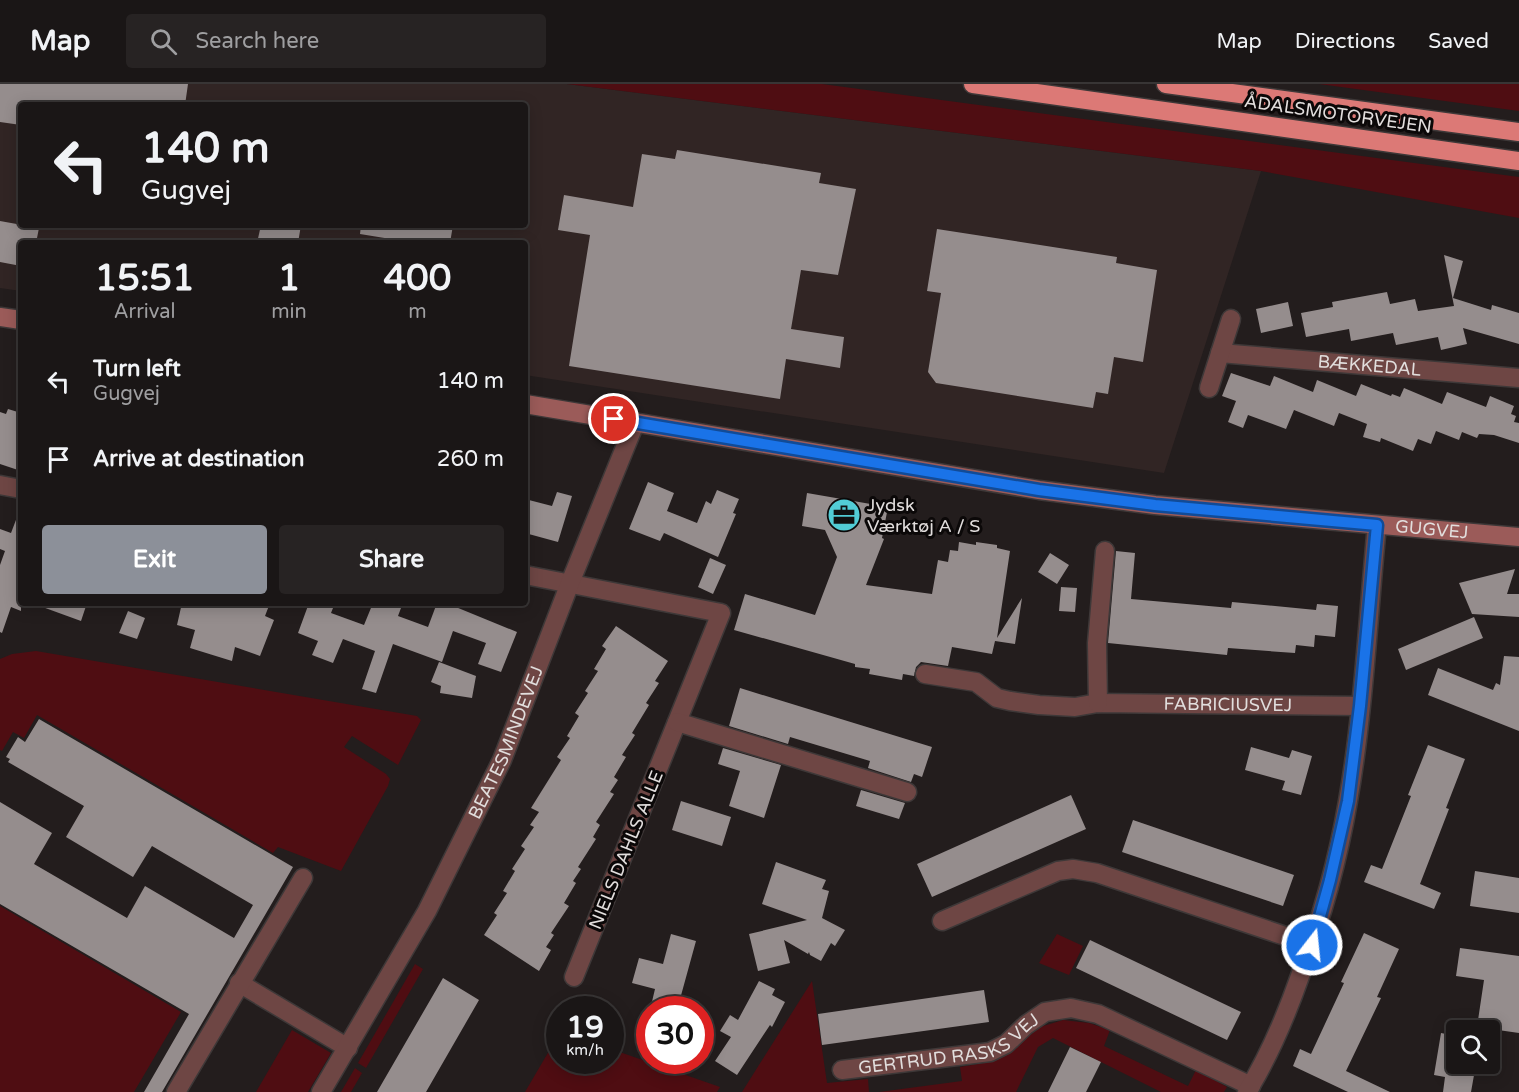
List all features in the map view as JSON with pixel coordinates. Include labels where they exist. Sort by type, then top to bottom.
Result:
[{"type":"highway","name":"ÅDALSMOTORVEJEN","points":[[973,84],[1519,161]]},
{"type":"highway","name":"ÅDALSMOTORVEJEN","points":[[1166,84],[1519,132]]},
{"type":"street","points":[[0,317],[18,320]]},
{"type":"street","points":[[1209,388],[1231,319]]},
{"type":"street","name":"BÆKKEDAL","points":[[1221,353],[1519,378]]},
{"type":"street","name":"GUGVEJ","points":[[528,405],[1039,490],[1155,505],[1519,537]]},
{"type":"street","name":"BEATESMINDEVEJ","points":[[321,1092],[427,910],[502,760],[570,582],[635,423]]},
{"type":"street","points":[[0,485],[18,488]]},
{"type":"street","name":"GERTRUD RASKS VEJ","points":[[842,1070],[990,1053],[1006,1044],[1026,1024],[1045,1012],[1071,1008],[1098,1014],[1249,1089],[1290,1004],[1312,945],[1348,801],[1360,706],[1377,525]]},
{"type":"street","points":[[1098,703],[1097,643],[1104,551]]},
{"type":"street","points":[[528,575],[570,582]]},
{"type":"street","name":"NIELS DAHLS ALLE","points":[[570,582],[721,613],[574,977]]},
{"type":"street","name":"FABRICIUSVEJ","points":[[925,674],[976,682],[997,698],[1039,705],[1075,707],[1098,703],[1360,706]]},
{"type":"street","points":[[677,722],[908,792]]},
{"type":"street","points":[[942,921],[1058,871],[1073,869],[1097,873],[1312,945]]},
{"type":"street","points":[[176,1092],[303,878]]},
{"type":"street","points":[[239,983],[348,1048]]},
{"type":"shaded area","points":[[0,84],[567,84],[1261,171],[1164,473],[528,375],[528,240],[18,240],[18,291],[0,288]]},
{"type":"shaded area","points":[[567,84],[822,84],[1519,177],[1519,218],[1261,171]]},
{"type":"shaded area","points":[[1319,84],[1519,84],[1519,111]]},
{"type":"shaded area","points":[[36,651],[417,716],[421,720],[398,765],[352,736],[344,747],[386,774],[390,779],[341,871],[278,847],[273,853],[37,715],[24,738],[13,732],[2,751],[0,750],[0,659],[12,654]]},
{"type":"shaded area","points":[[0,906],[181,1012],[134,1092],[0,1092]]},
{"type":"shaded area","points":[[1057,934],[1083,946],[1069,975],[1039,963]]},
{"type":"shaded area","points":[[415,964],[423,969],[366,1068],[358,1063]]},
{"type":"shaded area","points":[[812,981],[827,1083],[868,1079],[869,1092],[742,1092]]},
{"type":"shaded area","points":[[1063,1020],[1089,1023],[1110,1030],[1104,1046],[1188,1086],[1196,1070],[1227,1087],[1224,1092],[1161,1092],[1053,1038],[1038,1047],[1016,1092],[879,1092],[962,1081],[960,1067],[990,1062],[1010,1052],[1040,1027]]},
{"type":"shaded area","points":[[292,1030],[331,1053],[308,1092],[256,1092]]},
{"type":"shaded area","points":[[624,1054],[636,1058],[636,1074],[683,1074],[720,1087],[717,1092],[525,1092],[546,1056],[546,1074],[624,1074]]},
{"type":"shaded area","points":[[355,1068],[362,1073],[351,1092],[341,1092]]},
{"type":"building","points":[[0,84],[188,84],[185,102],[18,102],[18,125],[0,122]]},
{"type":"building","points":[[677,150],[821,173],[819,183],[856,189],[838,275],[801,270],[791,329],[844,337],[840,368],[786,359],[780,399],[569,366],[590,235],[558,230],[564,195],[633,207],[642,154],[675,159]]},
{"type":"building","points":[[0,221],[18,224],[18,228],[39,228],[37,240],[18,240],[18,265],[0,262]]},
{"type":"building","points":[[260,228],[300,228],[298,240],[258,240]]},
{"type":"building","points":[[361,228],[452,228],[450,240],[397,240],[360,234]]},
{"type":"building","points":[[937,229],[1117,257],[1116,263],[1157,270],[1143,362],[1114,357],[1108,394],[1096,392],[1093,408],[936,383],[928,372],[941,293],[927,291]]},
{"type":"building","points":[[1444,255],[1463,261],[1453,298],[1491,310],[1492,305],[1519,313],[1519,344],[1463,328],[1467,344],[1441,350],[1438,337],[1396,345],[1393,333],[1351,341],[1349,329],[1306,337],[1301,313],[1333,307],[1332,302],[1387,292],[1390,304],[1415,299],[1418,311],[1454,306]]},
{"type":"building","points":[[1288,302],[1293,326],[1261,333],[1256,309]]},
{"type":"building","points":[[1231,373],[1270,386],[1274,376],[1313,392],[1317,380],[1356,396],[1361,384],[1391,396],[1392,394],[1400,397],[1404,388],[1442,404],[1447,392],[1486,407],[1490,396],[1514,406],[1511,414],[1516,416],[1514,422],[1519,423],[1519,443],[1494,435],[1479,434],[1477,438],[1462,432],[1459,440],[1436,431],[1431,444],[1418,439],[1413,451],[1381,438],[1380,442],[1363,437],[1367,424],[1339,413],[1334,426],[1294,410],[1286,429],[1248,415],[1243,428],[1228,422],[1236,401],[1222,396]]},
{"type":"building","points":[[8,409],[18,412],[18,470],[0,464],[0,412],[6,414]]},
{"type":"building","points":[[648,482],[674,493],[667,511],[697,523],[706,501],[711,504],[717,490],[739,499],[733,513],[736,514],[718,557],[664,533],[660,541],[629,529]]},
{"type":"building","points":[[557,492],[572,496],[558,542],[528,534],[528,500],[552,506]]},
{"type":"building","points":[[807,493],[888,507],[882,538],[884,539],[866,585],[932,594],[938,560],[948,562],[950,550],[958,551],[959,542],[997,545],[997,548],[1010,551],[997,638],[1022,598],[1015,644],[995,641],[992,654],[952,647],[948,666],[921,662],[916,667],[914,676],[903,674],[902,680],[869,674],[870,669],[855,667],[855,664],[734,630],[745,594],[815,615],[837,557],[825,530],[802,526]]},
{"type":"building","points":[[18,515],[17,592],[18,606],[21,606],[21,611],[11,607],[2,633],[0,632],[0,565],[5,551],[0,549],[0,529],[11,533]]},
{"type":"building","points":[[1116,551],[1135,553],[1131,599],[1231,608],[1232,602],[1316,610],[1317,604],[1338,606],[1335,637],[1315,635],[1314,647],[1296,645],[1295,653],[1228,648],[1227,655],[1108,643]]},
{"type":"building","points":[[1050,553],[1069,565],[1057,584],[1038,572]]},
{"type":"building","points":[[710,558],[726,565],[713,594],[698,587]]},
{"type":"building","points":[[1515,569],[1507,594],[1519,594],[1519,617],[1472,614],[1459,583]]},
{"type":"building","points":[[1061,587],[1077,588],[1075,612],[1059,611]]},
{"type":"building","points":[[40,606],[86,606],[81,621]]},
{"type":"building","points":[[181,606],[269,606],[265,616],[274,620],[260,656],[235,647],[232,661],[190,648],[195,630],[177,625]]},
{"type":"building","points":[[308,606],[334,606],[331,613],[364,625],[372,606],[396,606],[401,608],[398,616],[428,627],[436,606],[453,606],[517,632],[501,672],[478,664],[486,643],[453,631],[442,662],[393,644],[376,693],[362,689],[375,651],[343,639],[333,663],[312,655],[318,641],[298,633]]},
{"type":"building","points":[[128,611],[145,618],[137,639],[119,633]]},
{"type":"building","points":[[1474,617],[1483,638],[1406,670],[1398,649]]},
{"type":"building","points":[[616,626],[668,661],[655,681],[659,683],[646,703],[649,705],[632,733],[635,735],[622,755],[626,757],[614,777],[618,780],[610,792],[614,794],[596,822],[600,825],[593,837],[596,839],[578,867],[581,869],[573,881],[576,883],[564,903],[569,906],[551,933],[554,935],[546,947],[551,950],[539,971],[484,935],[507,893],[503,891],[515,871],[512,869],[525,849],[521,846],[534,827],[530,825],[539,812],[531,808],[561,760],[557,757],[570,738],[567,736],[579,716],[575,713],[588,693],[585,691],[598,671],[594,669],[606,649],[602,646]]},
{"type":"building","points":[[1504,656],[1519,657],[1519,731],[1428,695],[1438,668],[1493,690],[1496,683],[1500,685]]},
{"type":"building","points":[[439,662],[476,676],[472,698],[440,693],[441,686],[431,682]]},
{"type":"building","points":[[740,688],[932,747],[922,777],[914,774],[911,782],[868,768],[870,761],[790,737],[788,744],[729,726]]},
{"type":"building","points":[[39,719],[293,867],[162,1092],[144,1092],[189,1014],[0,904],[0,802],[52,833],[34,864],[127,918],[145,886],[234,938],[253,905],[152,846],[133,877],[66,837],[84,806],[8,762],[10,759],[6,757],[18,737],[25,742]]},
{"type":"building","points":[[1428,745],[1465,759],[1446,808],[1449,809],[1420,884],[1441,893],[1434,909],[1364,882],[1371,865],[1382,869]]},
{"type":"building","points":[[1251,747],[1289,758],[1292,750],[1312,756],[1301,795],[1282,790],[1285,781],[1245,770]]},
{"type":"building","points":[[723,748],[781,765],[764,818],[729,806],[740,771],[718,764]]},
{"type":"building","points":[[861,790],[905,803],[899,819],[856,806]]},
{"type":"building","points":[[1071,795],[1086,829],[932,897],[917,864]]},
{"type":"building","points":[[681,801],[731,817],[722,846],[672,830]]},
{"type":"building","points":[[1133,820],[1294,875],[1283,906],[1122,852]]},
{"type":"building","points":[[776,862],[826,880],[822,889],[829,891],[822,918],[845,930],[835,946],[831,943],[821,961],[809,952],[808,954],[784,940],[790,963],[758,971],[749,934],[807,920],[762,904]]},
{"type":"building","points":[[1475,871],[1519,878],[1519,913],[1470,906]]},
{"type":"building","points":[[1364,933],[1399,949],[1377,997],[1381,998],[1346,1071],[1390,1092],[1348,1092],[1293,1066],[1300,1049],[1311,1054]]},
{"type":"building","points":[[671,934],[696,941],[681,996],[653,996],[655,989],[632,983],[639,958],[663,964]]},
{"type":"building","points":[[1090,940],[1241,1012],[1227,1040],[1076,968]]},
{"type":"building","points":[[1460,948],[1519,956],[1519,1033],[1500,1030],[1500,1020],[1478,1020],[1484,980],[1456,976]]},
{"type":"building","points":[[443,978],[479,1000],[426,1092],[377,1092]]},
{"type":"building","points":[[759,981],[775,989],[772,995],[785,1002],[772,1027],[770,1025],[737,1075],[715,1061],[731,1037],[720,1031],[730,1015],[738,1020]]},
{"type":"building","points":[[984,990],[989,1022],[822,1045],[818,1014]]},
{"type":"building","points":[[1441,1033],[1446,1034],[1446,1074],[1474,1074],[1471,1092],[1443,1092],[1445,1077],[1434,1075]]},
{"type":"building","points":[[1070,1047],[1101,1062],[1086,1092],[1048,1092]]},
{"type":"place","name":"Jydsk Værktøj A / S","points":[[844,515]]},
{"type":"route","points":[[614,419],[1039,490],[1155,505],[1377,525],[1360,706],[1348,801],[1312,945]]}]
